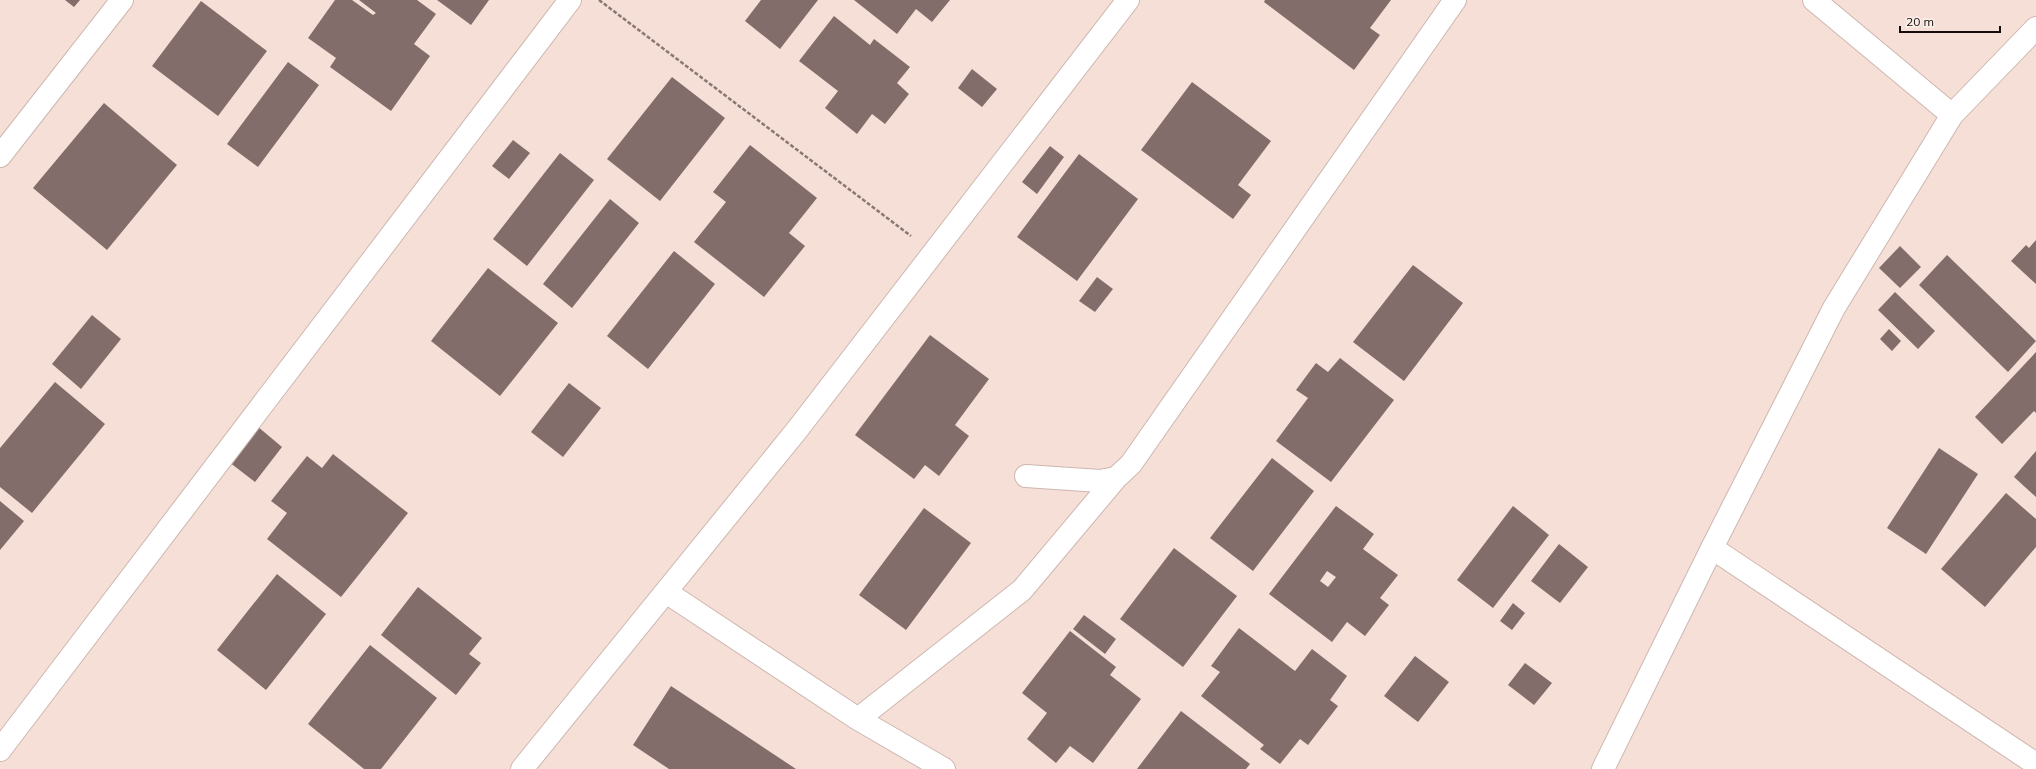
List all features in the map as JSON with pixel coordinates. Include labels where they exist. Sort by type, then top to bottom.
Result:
[{"type":"street","points":[[0,156],[122,0]]},
{"type":"street","points":[[0,750],[570,0]]},
{"type":"street","points":[[522,769],[797,430],[1128,0]]},
{"type":"street","points":[[858,719],[1022,590],[1116,478],[1131,464],[1455,0]]},
{"type":"street","points":[[1814,0],[1952,115]]},
{"type":"street","points":[[1603,769],[1712,548],[1834,308],[1952,115],[2036,28]]},
{"type":"street","points":[[1026,476],[1100,481],[1116,478]]},
{"type":"street","points":[[1712,548],[2036,764]]},
{"type":"street","points":[[666,592],[858,719],[944,769]]},
{"type":"path","points":[[599,0],[933,252]]},
{"type":"building","points":[[65,0],[80,0],[74,7]]},
{"type":"building","points":[[335,0],[352,0],[373,15],[376,13],[359,0],[417,0],[436,14],[414,44],[430,56],[391,111],[330,67],[336,58],[308,38]]},
{"type":"building","points":[[437,0],[489,0],[471,25]]},
{"type":"building","points":[[761,0],[818,0],[780,49],[745,21]]},
{"type":"building","points":[[854,0],[950,0],[932,22],[916,9],[897,34]]},
{"type":"building","points":[[1265,0],[1391,0],[1370,28],[1380,35],[1354,70],[1264,2]]},
{"type":"building","points":[[201,1],[267,51],[218,116],[152,66]]},
{"type":"building","points":[[834,16],[870,45],[874,39],[910,67],[897,83],[909,94],[885,124],[872,114],[857,134],[825,108],[838,91],[799,61]]},
{"type":"building","points":[[288,62],[319,85],[258,167],[227,144]]},
{"type":"building","points":[[972,69],[997,89],[982,107],[958,88]]},
{"type":"building","points":[[672,77],[725,118],[660,201],[607,159]]},
{"type":"building","points":[[1192,82],[1271,141],[1238,185],[1251,195],[1233,219],[1141,150]]},
{"type":"building","points":[[104,103],[177,165],[107,250],[33,188]]},
{"type":"building","points":[[513,140],[530,153],[509,179],[492,166]]},
{"type":"building","points":[[750,145],[817,198],[789,233],[805,246],[764,297],[694,242],[726,202],[713,192]]},
{"type":"building","points":[[1050,146],[1064,157],[1037,194],[1022,182]]},
{"type":"building","points":[[560,153],[594,180],[527,266],[493,239]]},
{"type":"building","points":[[1079,154],[1138,199],[1077,281],[1017,237]]},
{"type":"building","points":[[610,199],[639,223],[572,308],[543,284]]},
{"type":"building","points":[[2036,240],[2036,284],[2011,261],[2026,245],[2029,248]]},
{"type":"building","points":[[1900,246],[1921,267],[1900,288],[1879,268]]},
{"type":"building","points":[[674,251],[715,284],[648,369],[607,336]]},
{"type":"building","points":[[1947,255],[2036,341],[2008,372],[1919,285]]},
{"type":"building","points":[[1413,265],[1463,303],[1404,381],[1353,342]]},
{"type":"building","points":[[488,268],[558,323],[500,396],[431,341]]},
{"type":"building","points":[[1097,277],[1113,289],[1095,312],[1079,301]]},
{"type":"building","points":[[1895,292],[1935,331],[1918,349],[1878,310]]},
{"type":"building","points":[[92,315],[121,339],[81,389],[52,364]]},
{"type":"building","points":[[1889,329],[1901,341],[1892,351],[1880,339]]},
{"type":"building","points":[[930,335],[989,379],[955,425],[969,436],[939,476],[925,465],[914,479],[855,435]]},
{"type":"building","points":[[2036,352],[2036,413],[2034,411],[2002,444],[1975,417]]},
{"type":"building","points":[[1340,358],[1394,400],[1331,482],[1276,441],[1308,398],[1296,390],[1316,363],[1328,372]]},
{"type":"building","points":[[55,382],[105,424],[32,513],[0,487],[0,448]]},
{"type":"building","points":[[569,383],[601,408],[563,457],[531,432]]},
{"type":"building","points":[[257,426],[282,447],[255,482],[229,462]]},
{"type":"building","points":[[1939,448],[1978,474],[1926,554],[1887,528]]},
{"type":"building","points":[[2036,451],[2036,497],[2014,477]]},
{"type":"building","points":[[333,454],[408,513],[341,597],[267,539],[287,513],[271,501],[307,456],[322,468]]},
{"type":"building","points":[[1272,458],[1314,491],[1253,571],[1210,538]]},
{"type":"building","points":[[2006,493],[2036,519],[2036,547],[1985,607],[1941,569]]},
{"type":"building","points":[[0,501],[24,521],[0,550]]},
{"type":"building","points":[[1336,506],[1374,534],[1363,549],[1398,575],[1380,598],[1389,605],[1365,636],[1347,622],[1332,642],[1269,594]],"holes":[[[1327,571],[1336,577],[1328,587],[1320,581]]]},
{"type":"building","points":[[1513,506],[1549,535],[1493,608],[1457,580]]},
{"type":"building","points":[[924,508],[971,543],[906,630],[859,595]]},
{"type":"building","points":[[1559,544],[1588,567],[1560,603],[1531,581]]},
{"type":"building","points":[[1174,548],[1237,596],[1183,667],[1120,619]]},
{"type":"building","points":[[277,574],[326,614],[266,690],[217,650]]},
{"type":"building","points":[[418,587],[482,638],[469,654],[481,663],[456,695],[381,635]]},
{"type":"building","points":[[1513,603],[1525,613],[1512,630],[1500,621]]},
{"type":"building","points":[[1084,615],[1116,639],[1105,654],[1073,629]]},
{"type":"building","points":[[1239,628],[1295,671],[1312,649],[1347,676],[1330,700],[1338,706],[1308,745],[1300,739],[1280,764],[1260,749],[1264,745],[1201,696],[1220,672],[1211,666]]},
{"type":"building","points":[[1070,631],[1116,667],[1110,675],[1141,699],[1093,763],[1070,746],[1056,763],[1027,739],[1047,713],[1022,693]]},
{"type":"building","points":[[370,645],[437,698],[381,769],[364,769],[308,724]]},
{"type":"building","points":[[1415,656],[1449,682],[1418,722],[1384,696]]},
{"type":"building","points":[[1525,663],[1552,683],[1534,705],[1508,685]]},
{"type":"building","points":[[671,686],[796,769],[669,769],[633,745]]},
{"type":"building","points":[[1181,711],[1250,764],[1246,769],[1137,769]]}]
